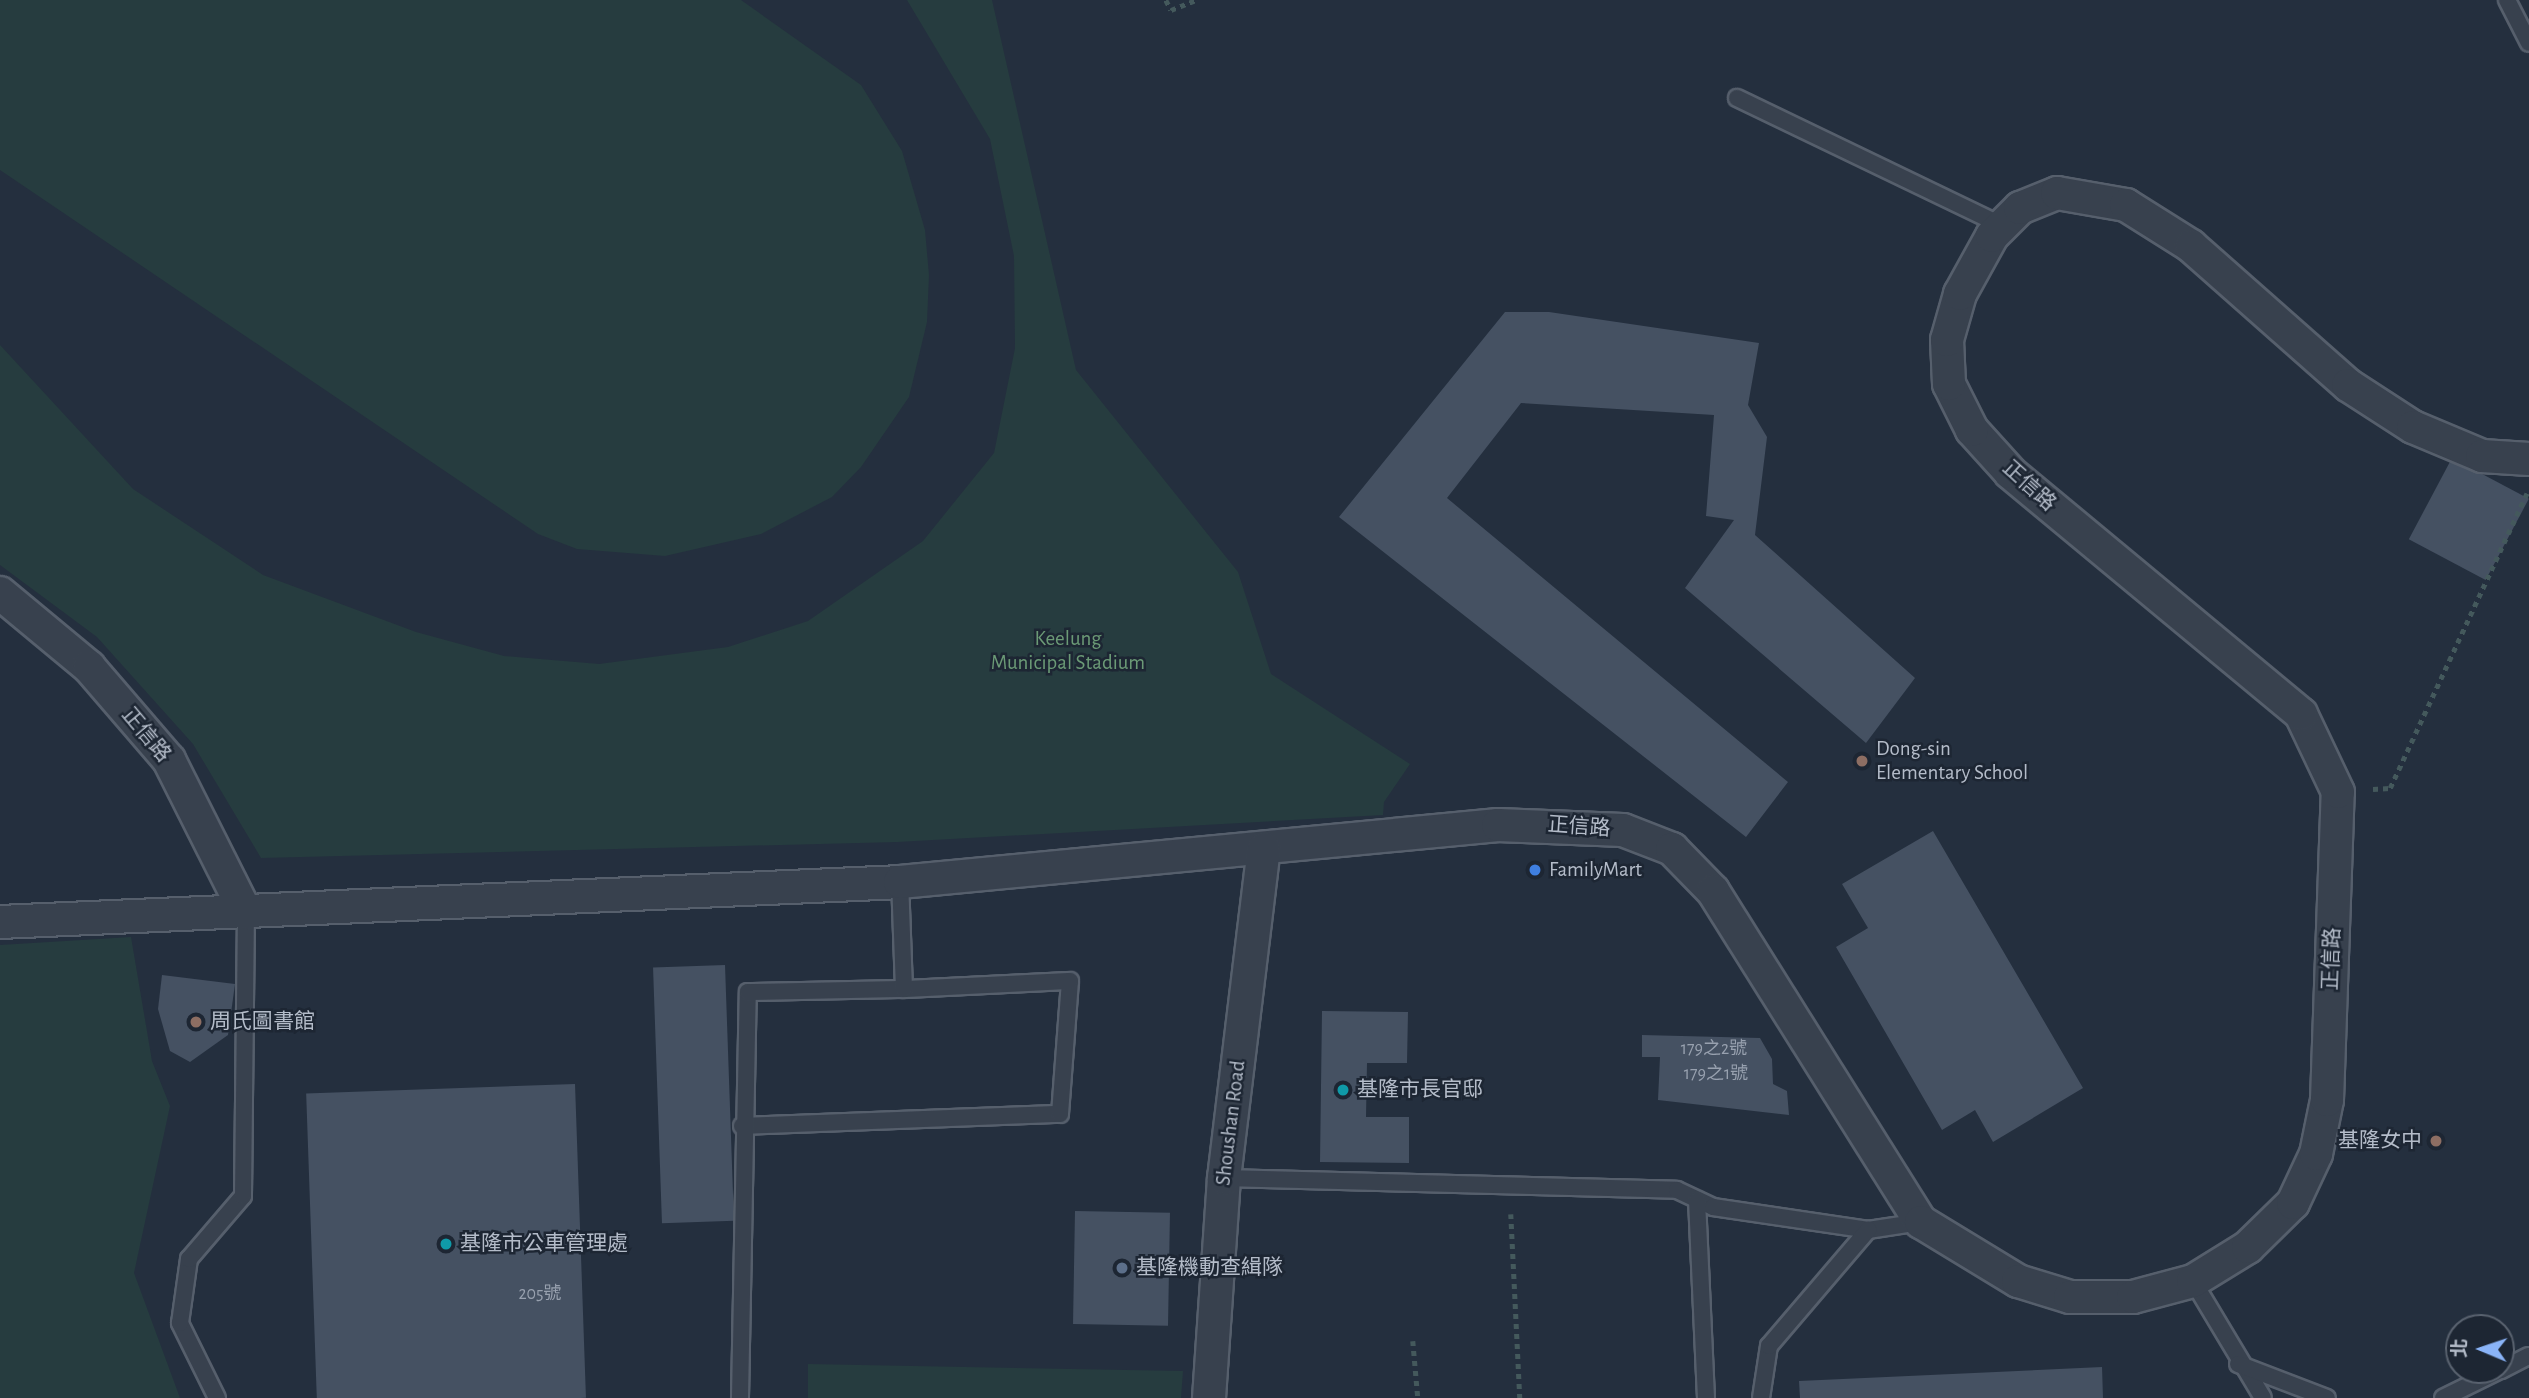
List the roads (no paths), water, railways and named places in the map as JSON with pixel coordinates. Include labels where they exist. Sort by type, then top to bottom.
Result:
[{"type":"street","name":"正信路","points":[[0,922],[900,882],[1264,848],[1395,832],[1559,823],[1623,830],[1672,849],[1713,891],[1921,1222],[2018,1281],[2070,1297],[2133,1297],[2193,1281],[2248,1248],[2293,1203],[2316,1154],[2327,1100],[2339,792],[2301,714],[2010,472],[1972,430],[1949,384],[1947,340],[1960,294],[2003,226],[2020,208],[2057,193],[2126,205],[2192,246],[2348,385],[2413,427],[2482,456],[2529,459]]},
{"type":"street","name":"正信路","points":[[0,593],[89,667],[169,760],[246,913]]},
{"type":"street","name":"Shoushan Road","points":[[1209,1398],[1224,1178],[1264,848]]},
{"type":"lane","points":[[2507,0],[2529,43]]},
{"type":"lane","points":[[1737,98],[2003,226]]},
{"type":"lane","points":[[900,882],[904,989]]},
{"type":"lane","points":[[216,1398],[180,1323],[189,1259],[243,1196],[246,913]]},
{"type":"lane","points":[[740,1398],[742,1126],[748,992],[904,989],[1070,981],[1060,1114],[742,1126]]},
{"type":"lane","points":[[1224,1178],[1677,1190],[1697,1200],[1868,1230],[1921,1222]]},
{"type":"lane","points":[[1697,1200],[1706,1398]]},
{"type":"lane","points":[[1761,1398],[1769,1346],[1868,1230]]},
{"type":"lane","points":[[2193,1281],[2238,1364],[2263,1398]]},
{"type":"lane","points":[[2238,1364],[2327,1398]]},
{"type":"lane","points":[[2443,1398],[2472,1384]]},
{"type":"place","name":"Dong-sin Elementary School","points":[[1862,761]]},
{"type":"place","name":"FamilyMart","points":[[1535,870]]},
{"type":"place","name":"周氏圖書館","points":[[196,1022]]},
{"type":"place","name":"基隆市長官邸","points":[[1343,1090]]},
{"type":"place","name":"基隆女中","points":[[2436,1141]]},
{"type":"place","name":"基隆市公車管理處","points":[[446,1244]]},
{"type":"place","name":"基隆機動查緝隊","points":[[1122,1268]]},
{"type":"park label","name":"Keelung Municipal Stadium","points":[[1068,651]]}]
